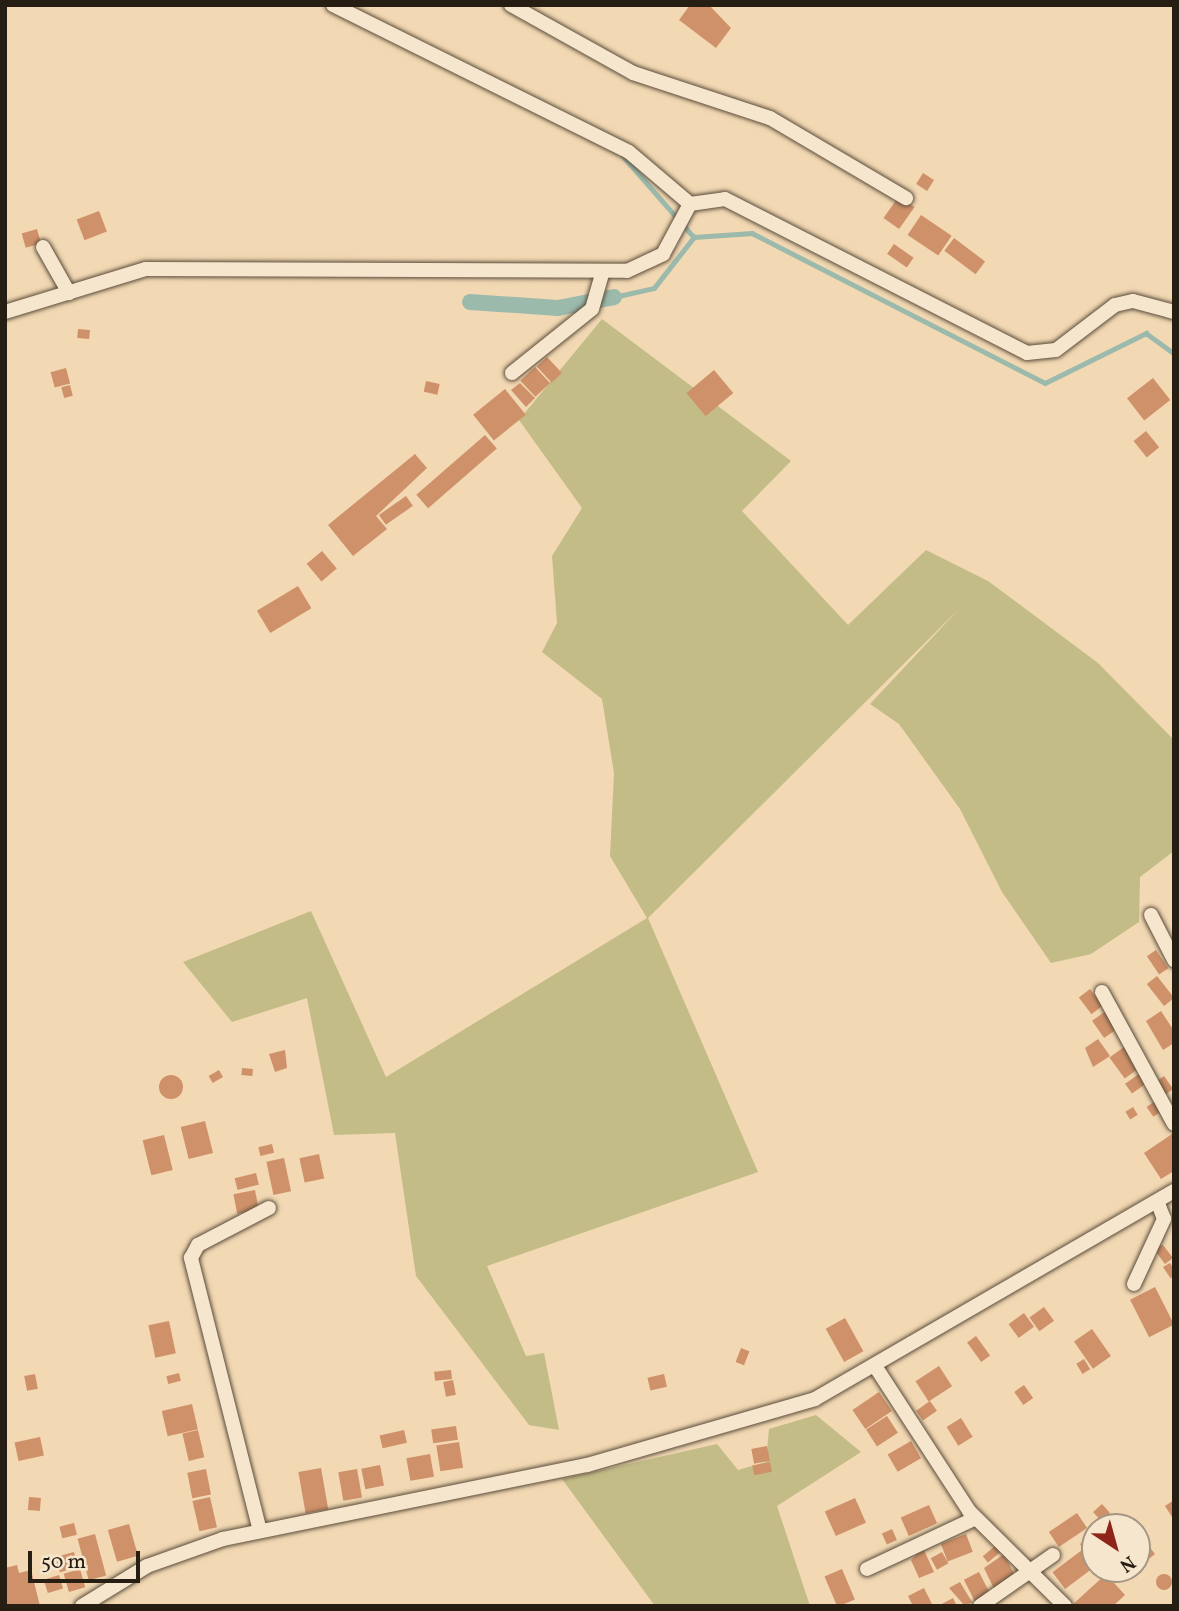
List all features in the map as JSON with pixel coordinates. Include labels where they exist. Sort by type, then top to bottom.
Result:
[{"type":"street","points":[[333,5],[629,152],[687,210]]},
{"type":"street","points":[[511,5],[633,73],[770,118],[906,198]]},
{"type":"street","points":[[5,312],[146,269],[602,276],[645,265],[663,254],[669,237],[687,210],[725,199],[782,223],[1027,353],[1056,350],[1115,305],[1133,300],[1174,312]]},
{"type":"street","points":[[43,247],[69,293]]},
{"type":"street","points":[[512,373],[596,302],[602,276]]},
{"type":"street","points":[[1151,915],[1174,960]]},
{"type":"street","points":[[1102,992],[1174,1124]]},
{"type":"street","points":[[82,1606],[147,1566],[260,1531],[587,1465],[815,1399],[1174,1191]]},
{"type":"street","points":[[1134,1284],[1164,1219],[1157,1201]]},
{"type":"street","points":[[260,1531],[191,1258],[198,1245],[269,1208]]},
{"type":"street","points":[[875,1366],[976,1518],[1065,1606]]},
{"type":"street","points":[[867,1569],[976,1518]]},
{"type":"street","points":[[980,1606],[1030,1574],[1053,1555]]},
{"type":"shaded area","points":[[602,319],[791,461],[742,511],[848,625],[926,550],[988,581],[1098,663],[1174,740],[1174,851],[1140,877],[1139,922],[1091,954],[1051,963],[1002,892],[960,809],[899,724],[870,704],[959,609],[648,918],[758,1172],[487,1266],[526,1356],[544,1353],[559,1430],[529,1425],[416,1276],[395,1133],[334,1135],[307,998],[232,1022],[183,962],[311,911],[386,1077],[647,918],[610,856],[614,773],[602,699],[542,652],[557,623],[552,556],[582,508],[519,420]]},
{"type":"shaded area","points":[[816,1415],[861,1452],[777,1506],[810,1606],[655,1606],[562,1479],[717,1444],[738,1470],[766,1462],[769,1429]]},
{"type":"building","points":[[690,5],[709,5],[731,28],[716,48],[679,20]]},
{"type":"building","points":[[923,173],[934,180],[927,191],[916,184]]},
{"type":"building","points":[[899,196],[915,207],[899,229],[884,218]]},
{"type":"building","points":[[99,211],[107,232],[84,240],[77,220]]},
{"type":"building","points":[[921,215],[952,236],[938,256],[908,235]]},
{"type":"building","points":[[37,229],[41,243],[26,248],[22,233]]},
{"type":"building","points":[[954,238],[985,261],[976,274],[944,251]]},
{"type":"building","points":[[894,244],[914,258],[907,268],[887,254]]},
{"type":"building","points":[[78,329],[90,330],[89,339],[77,338]]},
{"type":"building","points":[[547,357],[562,373],[552,383],[537,367]]},
{"type":"building","points":[[535,367],[550,383],[535,397],[520,381]]},
{"type":"building","points":[[66,368],[70,383],[55,388],[51,372]]},
{"type":"building","points":[[714,370],[733,393],[706,416],[686,393]]},
{"type":"building","points":[[1153,378],[1170,400],[1144,420],[1127,398]]},
{"type":"building","points":[[426,381],[440,384],[437,395],[424,392]]},
{"type":"building","points":[[520,383],[535,398],[526,407],[511,390]]},
{"type":"building","points":[[70,385],[73,396],[64,398],[61,387]]},
{"type":"building","points":[[505,389],[526,415],[494,440],[473,415]]},
{"type":"building","points":[[1146,431],[1159,447],[1147,457],[1134,441]]},
{"type":"building","points":[[485,435],[497,449],[428,508],[416,495]]},
{"type":"building","points":[[415,454],[427,468],[376,516],[387,529],[353,556],[328,525]]},
{"type":"building","points":[[406,496],[413,506],[386,525],[379,515]]},
{"type":"building","points":[[322,551],[337,569],[321,581],[307,564]]},
{"type":"building","points":[[298,586],[311,608],[270,633],[257,611]]},
{"type":"building","points":[[1156,950],[1168,968],[1159,974],[1147,956]]},
{"type":"building","points":[[1157,976],[1174,998],[1164,1006],[1147,984]]},
{"type":"building","points":[[1090,989],[1103,1006],[1091,1014],[1079,997]]},
{"type":"building","points":[[1106,1011],[1118,1028],[1104,1038],[1092,1021]]},
{"type":"building","points":[[1161,1011],[1174,1031],[1174,1043],[1163,1050],[1146,1021]]},
{"type":"building","points":[[1098,1039],[1110,1056],[1093,1067],[1085,1048]]},
{"type":"building","points":[[1124,1047],[1139,1068],[1125,1079],[1109,1058]]},
{"type":"building","points":[[285,1050],[287,1068],[275,1072],[269,1054]]},
{"type":"building","points":[[242,1068],[253,1069],[252,1076],[241,1075]]},
{"type":"building","points":[[219,1070],[223,1077],[213,1083],[209,1076]]},
{"type":"building","points":[[1139,1074],[1146,1084],[1132,1094],[1125,1084]]},
{"type":"building","points":[[166,1075],[176,1075],[183,1082],[183,1092],[176,1099],[166,1099],[159,1092],[159,1082]]},
{"type":"building","points":[[1164,1076],[1173,1089],[1164,1095],[1155,1082]]},
{"type":"building","points":[[1158,1099],[1165,1109],[1153,1117],[1147,1107]]},
{"type":"building","points":[[1133,1107],[1138,1115],[1130,1119],[1125,1112]]},
{"type":"building","points":[[205,1121],[213,1153],[189,1159],[181,1127]]},
{"type":"building","points":[[1172,1134],[1174,1171],[1161,1179],[1144,1153]]},
{"type":"building","points":[[164,1135],[173,1170],[151,1175],[143,1140]]},
{"type":"building","points":[[272,1144],[274,1153],[260,1156],[258,1147]]},
{"type":"building","points":[[319,1154],[324,1178],[305,1183],[299,1158]]},
{"type":"building","points":[[284,1158],[291,1191],[273,1195],[266,1162]]},
{"type":"building","points":[[256,1173],[259,1185],[238,1190],[235,1178]]},
{"type":"building","points":[[255,1190],[259,1210],[237,1214],[233,1194]]},
{"type":"building","points":[[1163,1245],[1173,1258],[1165,1264],[1153,1248]]},
{"type":"building","points":[[1170,1263],[1174,1269],[1171,1279],[1163,1267]]},
{"type":"building","points":[[1155,1287],[1174,1324],[1149,1337],[1130,1300]]},
{"type":"building","points":[[1044,1307],[1054,1321],[1039,1331],[1029,1318]]},
{"type":"building","points":[[1024,1313],[1034,1327],[1019,1338],[1009,1324]]},
{"type":"building","points":[[845,1318],[863,1351],[844,1362],[826,1329]]},
{"type":"building","points":[[169,1321],[176,1353],[155,1358],[148,1325]]},
{"type":"building","points":[[1092,1329],[1111,1356],[1093,1369],[1074,1342]]},
{"type":"building","points":[[976,1336],[990,1355],[981,1362],[967,1342]]},
{"type":"building","points":[[741,1348],[749,1351],[744,1365],[736,1362]]},
{"type":"building","points":[[1084,1359],[1090,1369],[1082,1374],[1076,1364]]},
{"type":"building","points":[[939,1366],[952,1386],[929,1401],[916,1381]]},
{"type":"building","points":[[451,1370],[452,1379],[435,1381],[434,1372]]},
{"type":"building","points":[[179,1373],[181,1381],[168,1384],[166,1376]]},
{"type":"building","points":[[35,1374],[38,1389],[27,1391],[24,1376]]},
{"type":"building","points":[[664,1374],[667,1387],[650,1390],[647,1378]]},
{"type":"building","points":[[453,1380],[456,1395],[446,1397],[443,1382]]},
{"type":"building","points":[[1024,1385],[1033,1398],[1023,1405],[1014,1392]]},
{"type":"building","points":[[879,1392],[892,1411],[865,1429],[852,1410]]},
{"type":"building","points":[[930,1401],[937,1411],[923,1421],[916,1411]]},
{"type":"building","points":[[192,1404],[198,1429],[168,1436],[162,1411]]},
{"type":"building","points":[[887,1416],[898,1433],[877,1446],[866,1430]]},
{"type":"building","points":[[961,1418],[973,1437],[958,1446],[947,1427]]},
{"type":"building","points":[[456,1426],[458,1440],[433,1443],[431,1429]]},
{"type":"building","points":[[198,1430],[204,1457],[189,1461],[182,1434]]},
{"type":"building","points":[[404,1430],[407,1443],[383,1448],[380,1436]]},
{"type":"building","points":[[40,1437],[44,1456],[19,1461],[15,1442]]},
{"type":"building","points":[[911,1441],[921,1458],[898,1472],[888,1454]]},
{"type":"building","points":[[459,1442],[463,1468],[440,1471],[436,1446]]},
{"type":"building","points":[[767,1446],[770,1461],[754,1464],[751,1449]]},
{"type":"building","points":[[430,1454],[434,1477],[410,1481],[406,1458]]},
{"type":"building","points":[[770,1462],[772,1472],[754,1475],[752,1465]]},
{"type":"building","points":[[380,1465],[384,1486],[365,1489],[361,1469]]},
{"type":"building","points":[[321,1468],[328,1509],[306,1513],[298,1472]]},
{"type":"building","points":[[206,1469],[211,1495],[192,1498],[187,1473]]},
{"type":"building","points":[[357,1469],[362,1498],[343,1501],[338,1472]]},
{"type":"building","points":[[29,1497],[41,1498],[40,1511],[28,1510]]},
{"type":"building","points":[[210,1497],[217,1527],[199,1531],[192,1501]]},
{"type":"building","points":[[855,1498],[866,1523],[836,1536],[825,1511]]},
{"type":"building","points":[[1174,1500],[1174,1520],[1165,1506]]},
{"type":"building","points":[[1102,1504],[1110,1513],[1110,1513],[1094,1513]]},
{"type":"building","points":[[929,1505],[937,1523],[909,1536],[901,1518]]},
{"type":"building","points":[[1077,1513],[1081,1519],[1081,1532],[1059,1547],[1049,1532]]},
{"type":"building","points":[[74,1523],[77,1535],[62,1538],[59,1527]]},
{"type":"building","points":[[129,1524],[138,1556],[117,1562],[108,1530]]},
{"type":"building","points":[[892,1529],[897,1540],[887,1544],[882,1533]]},
{"type":"building","points":[[95,1534],[106,1576],[89,1580],[78,1539]]},
{"type":"building","points":[[966,1534],[973,1552],[948,1561],[941,1544]]},
{"type":"building","points":[[995,1546],[1000,1552],[988,1562],[983,1556]]},
{"type":"building","points":[[923,1548],[934,1572],[919,1578],[911,1560]]},
{"type":"building","points":[[1081,1551],[1081,1577],[1065,1589],[1052,1572]]},
{"type":"building","points":[[74,1552],[78,1567],[60,1572],[56,1557]]},
{"type":"building","points":[[942,1552],[948,1563],[937,1570],[931,1558]]},
{"type":"building","points":[[1004,1554],[1018,1582],[998,1597],[984,1568]]},
{"type":"building","points":[[17,1565],[19,1573],[31,1570],[40,1606],[6,1606],[5,1568]]},
{"type":"building","points":[[80,1569],[85,1587],[69,1592],[64,1574]]},
{"type":"building","points":[[842,1569],[855,1599],[837,1606],[825,1576]]},
{"type":"building","points":[[979,1572],[990,1594],[975,1602],[964,1580]]},
{"type":"building","points":[[1161,1574],[1167,1574],[1172,1582],[1170,1588],[1161,1590],[1156,1585],[1156,1579]]},
{"type":"building","points":[[59,1575],[63,1588],[48,1593],[44,1580]]},
{"type":"building","points":[[960,1582],[972,1602],[965,1606],[949,1588]]},
{"type":"building","points":[[1096,1583],[1114,1583],[1125,1595],[1113,1606],[1071,1606]]},
{"type":"building","points":[[924,1588],[933,1606],[913,1606],[908,1596]]},
{"type":"building","points":[[953,1598],[957,1606],[938,1606]]},
{"type":"waterway","points":[[623,156],[694,237]]},
{"type":"waterway","points":[[614,297],[654,288],[694,237],[752,233],[1045,383],[1146,333],[1174,353]]},
{"type":"waterway","points":[[470,302],[558,308],[614,297]]}]
